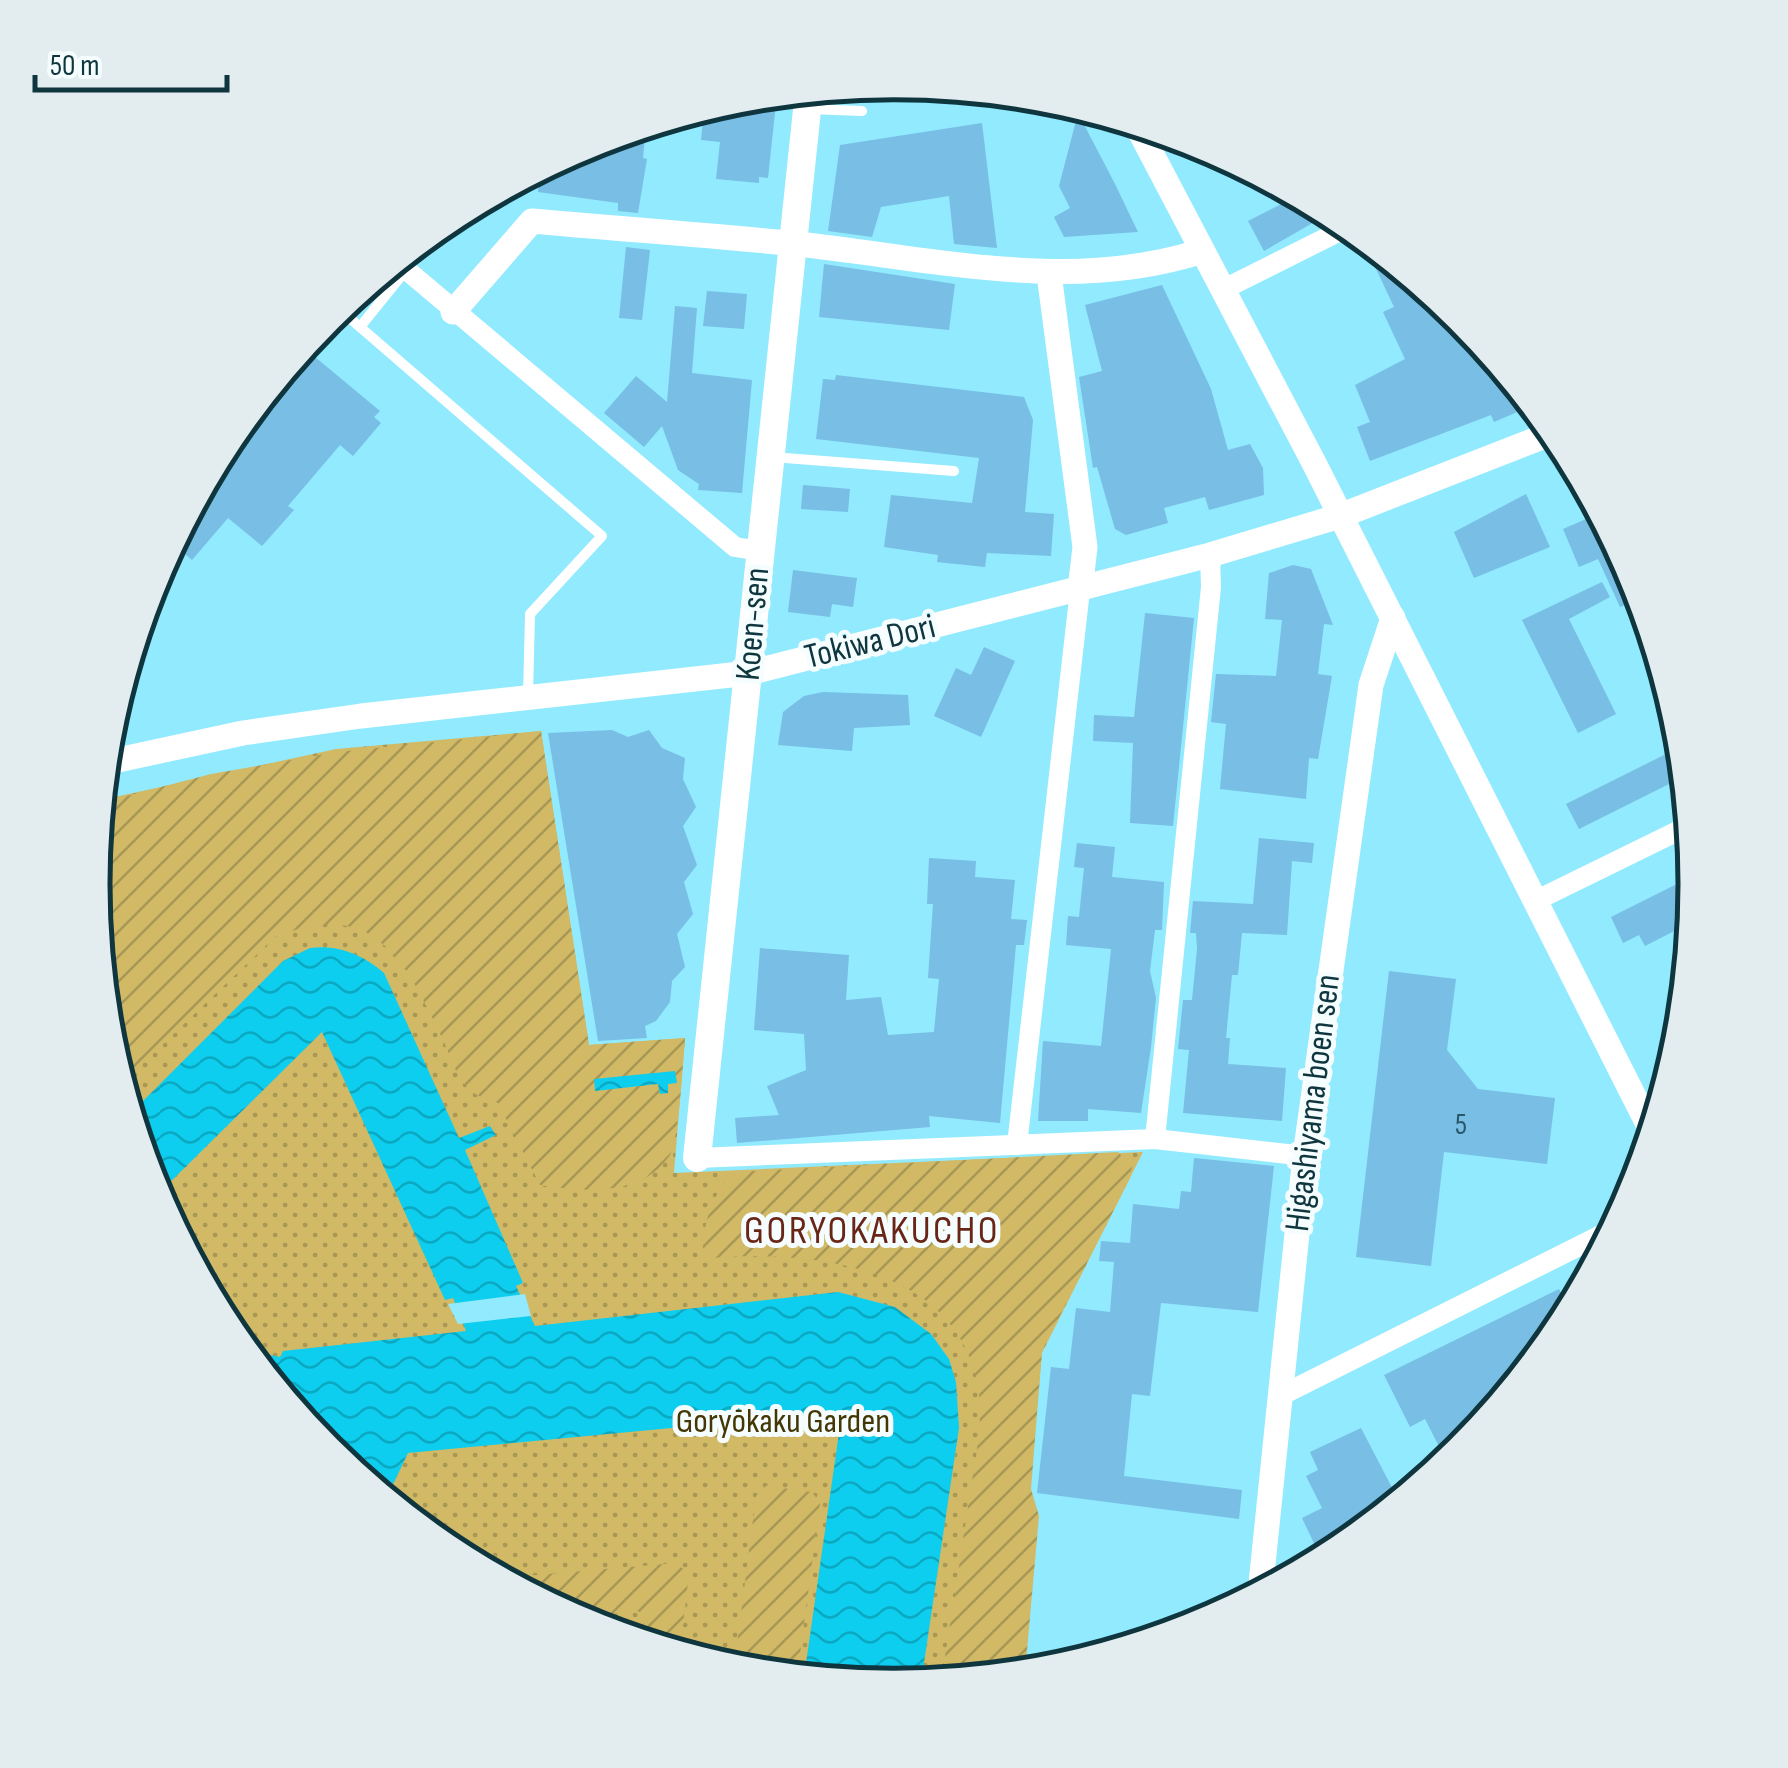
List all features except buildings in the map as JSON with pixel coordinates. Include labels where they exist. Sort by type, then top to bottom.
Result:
[{"type":"main road","name":"Koen-sen","points":[[698,1158],[808,105]]},
{"type":"street","points":[[1145,142],[1224,289],[1643,1114]]},
{"type":"street","points":[[453,312],[532,221],[795,244],[1049,274],[1154,267],[1202,252]]},
{"type":"street","points":[[1224,289],[1333,234]]},
{"type":"street","points":[[406,271],[735,547],[760,552]]},
{"type":"street","points":[[1018,1145],[1085,547],[1049,274]]},
{"type":"street","name":"Tokiwa Dori","points":[[121,759],[242,733],[361,716],[748,674],[1210,555],[1340,516],[1539,438]]},
{"type":"street","points":[[1155,1139],[1212,587],[1210,555]]},
{"type":"street","name":"Higashiyama boen sen","points":[[1262,1576],[1304,1156],[1371,684],[1392,618]]},
{"type":"street","points":[[1535,901],[1676,832]]},
{"type":"street","points":[[698,1158],[1155,1139],[1304,1156]]},
{"type":"street","points":[[1278,1397],[1593,1239]]},
{"type":"lane","points":[[826,104],[862,111]]},
{"type":"lane","points":[[360,327],[387,287]]},
{"type":"lane","points":[[351,319],[602,536],[530,614],[529,700]]},
{"type":"lane","points":[[772,457],[954,471]]},
{"type":"green space","name":"Goryōkaku Garden","points":[[541,731],[589,1045],[685,1038],[674,1173],[1143,1152],[1042,1353],[1014,1658],[894,1668],[792,1661],[691,1641],[594,1608],[502,1563],[417,1506],[340,1438],[272,1361],[242,1320],[191,1231],[152,1136],[137,1087],[125,1037],[112,935],[110,884],[116,797],[336,749]]},
{"type":"green space","points":[[541,731],[589,1045],[685,1038],[676,1134],[670,1155],[658,1169],[628,1185],[611,1188],[540,1185],[498,1103],[473,1092],[461,1080],[416,986],[400,963],[383,944],[363,931],[339,925],[310,926],[275,937],[133,1072],[112,935],[110,884],[115,799],[211,774],[337,752]]},
{"type":"green space","points":[[1118,1152],[1132,1167],[1129,1180],[1042,1351],[1031,1489],[1039,1516],[1026,1656],[943,1666],[979,1434],[979,1394],[967,1351],[945,1318],[914,1293],[877,1275],[794,1258],[711,1258],[703,1248],[708,1218],[733,1172]]},
{"type":"green space","points":[[766,1486],[812,1492],[820,1503],[799,1662],[736,1652],[756,1496]]},
{"type":"green space","points":[[675,1563],[689,1573],[682,1638],[644,1626],[644,1616],[638,1611],[610,1614],[526,1576]]},
{"type":"water","points":[[310,948],[330,948],[350,952],[384,973],[459,1138],[490,1126],[496,1135],[465,1150],[523,1283],[516,1286],[535,1326],[838,1292],[895,1307],[931,1334],[949,1359],[956,1382],[959,1428],[923,1667],[806,1662],[842,1412],[408,1453],[392,1486],[305,1401],[267,1354],[280,1357],[283,1351],[466,1331],[453,1298],[445,1300],[322,1032],[169,1183],[142,1102],[283,961]]},
{"type":"water","points":[[675,1071],[677,1083],[668,1084],[668,1093],[660,1094],[658,1084],[595,1091],[594,1079]]},
{"type":"pier","points":[[525,1294],[531,1316],[458,1324],[448,1304]]},
{"type":"district","name":"GORYOKAKUCHO","points":[[872,1231]]}]
